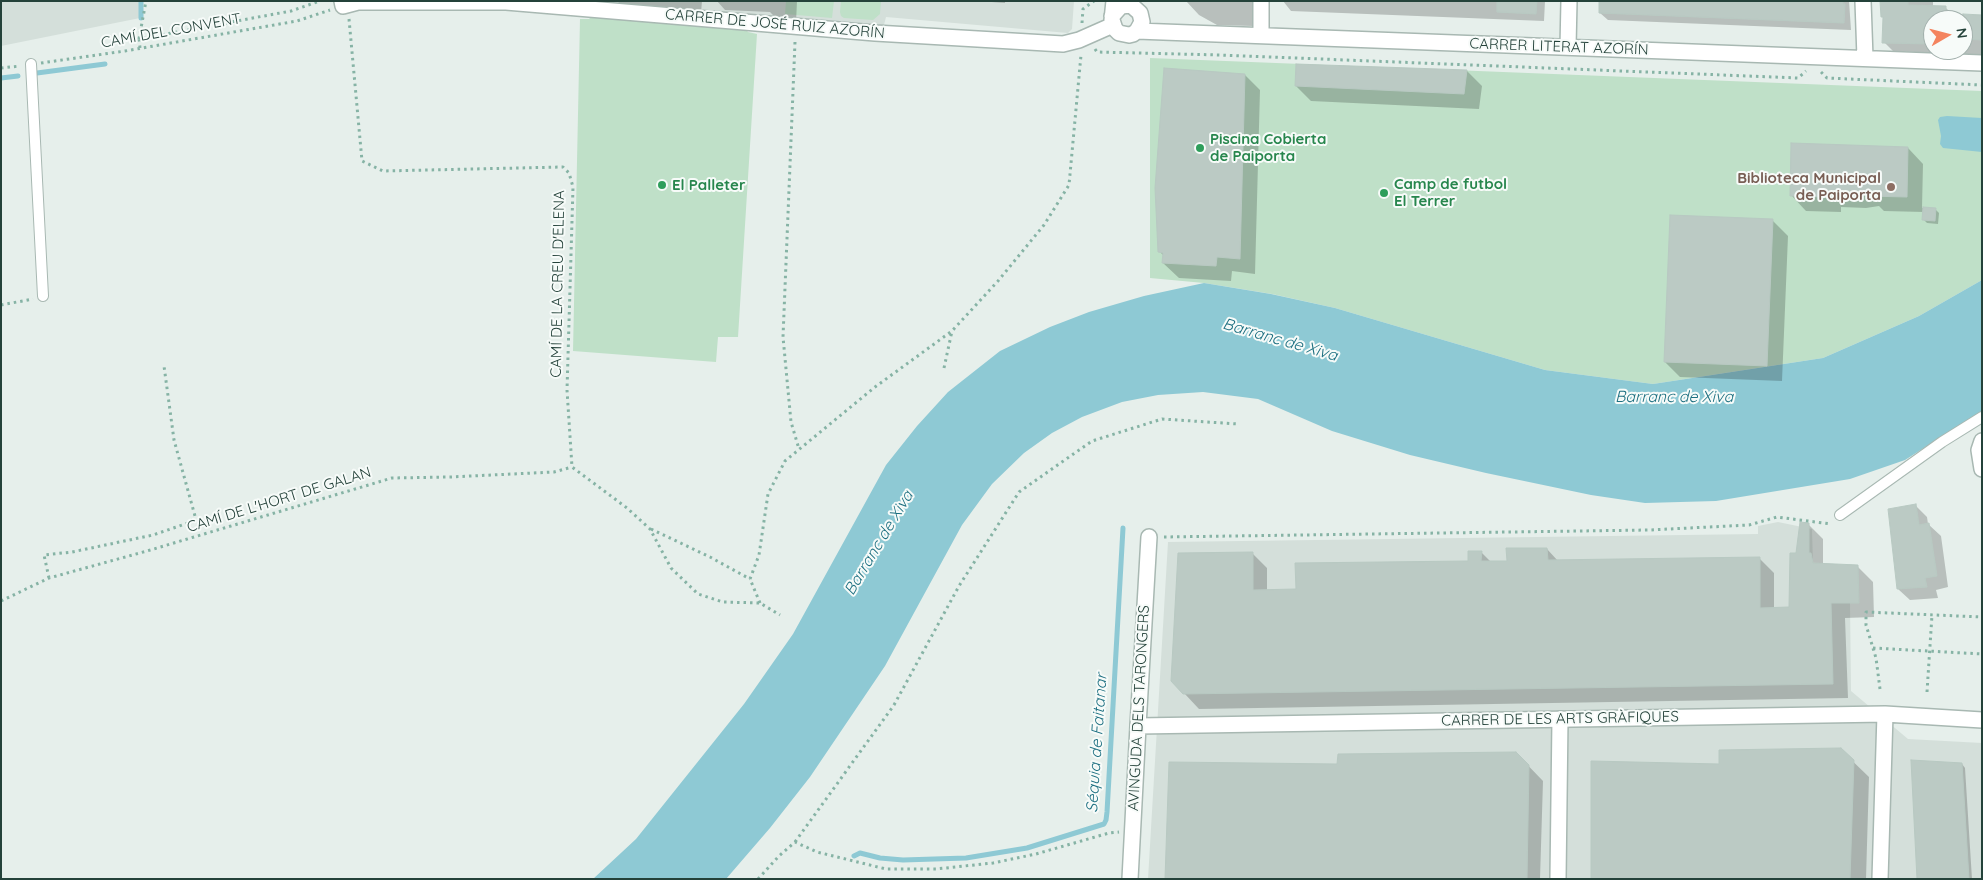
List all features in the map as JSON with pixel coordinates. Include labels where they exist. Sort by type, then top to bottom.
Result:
[{"type":"street","points":[[1261,1],[1261,35]]},
{"type":"street","points":[[1568,1],[1568,47]]},
{"type":"street","points":[[1863,1],[1865,58]]},
{"type":"street","name":"CARRER DE JOSÉ RUIZ AZORÍN","points":[[343,4],[358,2],[506,2],[875,33],[1063,44],[1082,38],[1113,14]]},
{"type":"street","points":[[1135,4],[1142,17],[1142,22],[1137,31],[1133,34],[1124,34],[1115,29],[1113,14],[1121,6],[1135,4]]},
{"type":"street","name":"CARRER LITERAT AZORÍN","points":[[1137,31],[1982,63]]},
{"type":"street","points":[[1980,445],[1982,469]]},
{"type":"street","name":"AVINGUDA DELS TARONGERS","points":[[1130,879],[1148,537]]},
{"type":"street","points":[[1880,879],[1885,714]]},
{"type":"street","name":"CARRER DE LES ARTS GRÀFIQUES","points":[[1138,726],[1885,714],[1982,720]]},
{"type":"street","points":[[1558,879],[1560,719]]},
{"type":"lane","points":[[31,64],[43,296]]},
{"type":"lane","points":[[1840,515],[1942,442],[1982,417]]},
{"type":"path","points":[[140,48],[139,39],[146,1]]},
{"type":"path","points":[[139,39],[291,11],[320,1]]},
{"type":"path","name":"CAMÍ DEL CONVENT","points":[[1,68],[140,48],[297,21],[343,4]]},
{"type":"path","name":"CAMÍ DE LA CREU D'ELENA","points":[[343,4],[349,16],[362,162],[383,171],[562,167],[569,173],[572,187],[568,390],[569,441],[572,467]]},
{"type":"path","points":[[796,26],[783,337],[791,422],[799,449]]},
{"type":"path","points":[[750,579],[759,555],[768,494],[785,461],[875,387],[952,330],[998,281],[1044,225],[1069,185],[1082,38]]},
{"type":"path","points":[[1157,53],[1798,78],[1805,71],[1821,71],[1827,78],[1982,85]]},
{"type":"path","points":[[1,306],[43,296]]},
{"type":"path","points":[[944,368],[952,330]]},
{"type":"path","points":[[49,578],[44,555],[72,552],[153,535],[191,522],[195,516],[174,440],[164,366]]},
{"type":"path","points":[[758,879],[795,842],[894,705],[959,586],[1019,492],[1092,441],[1162,419],[1238,424]]},
{"type":"path","points":[[572,467],[627,508],[650,529],[710,556],[750,579],[760,603]]},
{"type":"path","name":"CAMÍ DE L'HORT DE GALAN","points":[[1,601],[49,578],[148,551],[392,478],[554,472],[572,467]]},
{"type":"path","points":[[1148,537],[1650,530],[1749,525],[1777,517],[1832,524],[1840,515]]},
{"type":"path","points":[[650,529],[671,568],[698,594],[723,602],[760,603],[780,615]]},
{"type":"path","points":[[1880,689],[1873,648],[1866,625],[1866,612],[1982,617]]},
{"type":"path","points":[[1927,692],[1932,615]]},
{"type":"path","points":[[1873,648],[1982,654]]},
{"type":"path","points":[[795,842],[817,852],[886,869],[936,869],[1011,859],[1036,854],[1109,833],[1133,831]]},
{"type":"shaded area","points":[[1,1],[140,1],[140,18],[1,46]]},
{"type":"shaded area","points":[[593,1],[1074,1],[1072,29],[1068,33],[886,17],[884,25]]},
{"type":"shaded area","points":[[1778,522],[1812,529],[1813,563],[1858,565],[1859,603],[1850,603],[1851,691],[1908,739],[1982,743],[1982,879],[1148,879],[1168,542],[1758,534],[1758,526]]},
{"type":"green space","points":[[786,1],[834,1],[832,18],[785,14]]},
{"type":"green space","points":[[841,1],[881,1],[880,14],[873,20],[844,18],[840,12]]},
{"type":"green space","name":"El Palleter","points":[[594,14],[744,27],[748,32],[757,34],[738,337],[718,337],[716,362],[573,351],[580,19],[589,19]]},
{"type":"green space","points":[[1150,58],[1982,91],[1982,280],[1919,316],[1823,358],[1653,384],[1545,370],[1335,308],[1272,294],[1204,283],[1150,278]]},
{"type":"water","points":[[1940,117],[1982,118],[1982,152],[1943,148],[1940,144],[1941,136],[1938,120]]},
{"type":"water","name":"Barranc de Xiva","points":[[1982,280],[1982,411],[1905,460],[1850,479],[1716,501],[1645,503],[1591,495],[1486,473],[1410,455],[1332,431],[1258,399],[1203,392],[1158,395],[1122,402],[1082,417],[1052,433],[1024,453],[992,484],[962,525],[885,666],[810,777],[770,828],[726,879],[593,879],[636,839],[744,704],[793,634],[886,465],[917,426],[948,392],[1000,351],[1050,327],[1089,312],[1144,296],[1204,283],[1271,294],[1335,308],[1545,370],[1653,384],[1823,358],[1919,316]]},
{"type":"building","points":[[1497,1],[1537,1],[1536,14],[1497,12]]},
{"type":"building","points":[[1599,1],[1843,1],[1843,4],[1845,4],[1844,23],[1599,13]]},
{"type":"building","points":[[1880,1],[1908,1],[1908,5],[1946,6],[1946,10],[1923,10],[1923,44],[1882,43],[1883,17],[1881,17]]},
{"type":"building","points":[[1973,15],[1982,15],[1982,40],[1973,40]]},
{"type":"building","points":[[1296,64],[1467,70],[1464,94],[1295,86]]},
{"type":"building","name":"Piscina Cobierta de Paiporta","points":[[1164,68],[1245,74],[1240,259],[1217,257],[1216,266],[1162,263],[1163,253],[1158,252],[1155,188]]},
{"type":"building","points":[[1791,143],[1908,147],[1907,197],[1867,196],[1867,191],[1850,193],[1826,192],[1826,197],[1790,196]]},
{"type":"building","points":[[1923,207],[1936,208],[1935,221],[1922,220]]},
{"type":"building","points":[[1670,215],[1773,219],[1767,366],[1664,362]]},
{"type":"building","points":[[1916,504],[1919,525],[1929,523],[1937,576],[1925,578],[1927,587],[1897,589],[1888,509]]},
{"type":"building","points":[[1800,522],[1809,523],[1809,553],[1811,553],[1813,563],[1858,565],[1859,603],[1831,603],[1833,684],[1183,694],[1171,681],[1178,553],[1253,552],[1253,590],[1296,589],[1295,563],[1468,561],[1468,551],[1482,551],[1481,561],[1507,561],[1506,548],[1547,548],[1548,560],[1760,557],[1760,608],[1789,607],[1790,553],[1796,553]]},
{"type":"building","points":[[1841,748],[1854,760],[1850,879],[1591,879],[1591,761],[1719,764],[1719,750]]},
{"type":"building","points":[[1516,752],[1529,765],[1527,879],[1165,879],[1169,762],[1337,764],[1338,754]]},
{"type":"building","points":[[1911,760],[1962,763],[1969,879],[1917,879]]},
{"type":"waterway","points":[[141,1],[141,18]]},
{"type":"waterway","points":[[37,73],[105,64]]},
{"type":"waterway","points":[[1,78],[18,76]]},
{"type":"waterway","name":"Séquia de Faitanar","points":[[854,856],[860,853],[880,858],[903,860],[966,858],[1027,848],[1104,824],[1107,812],[1123,528]]},
{"type":"place","name":"Piscina Cobierta de Paiporta","points":[[1200,148]]},
{"type":"place","name":"El Palleter","points":[[662,185]]},
{"type":"place","name":"Biblioteca Municipal de Paiporta","points":[[1891,187]]},
{"type":"place","name":"Camp de futbol El Terrer","points":[[1384,193]]}]
